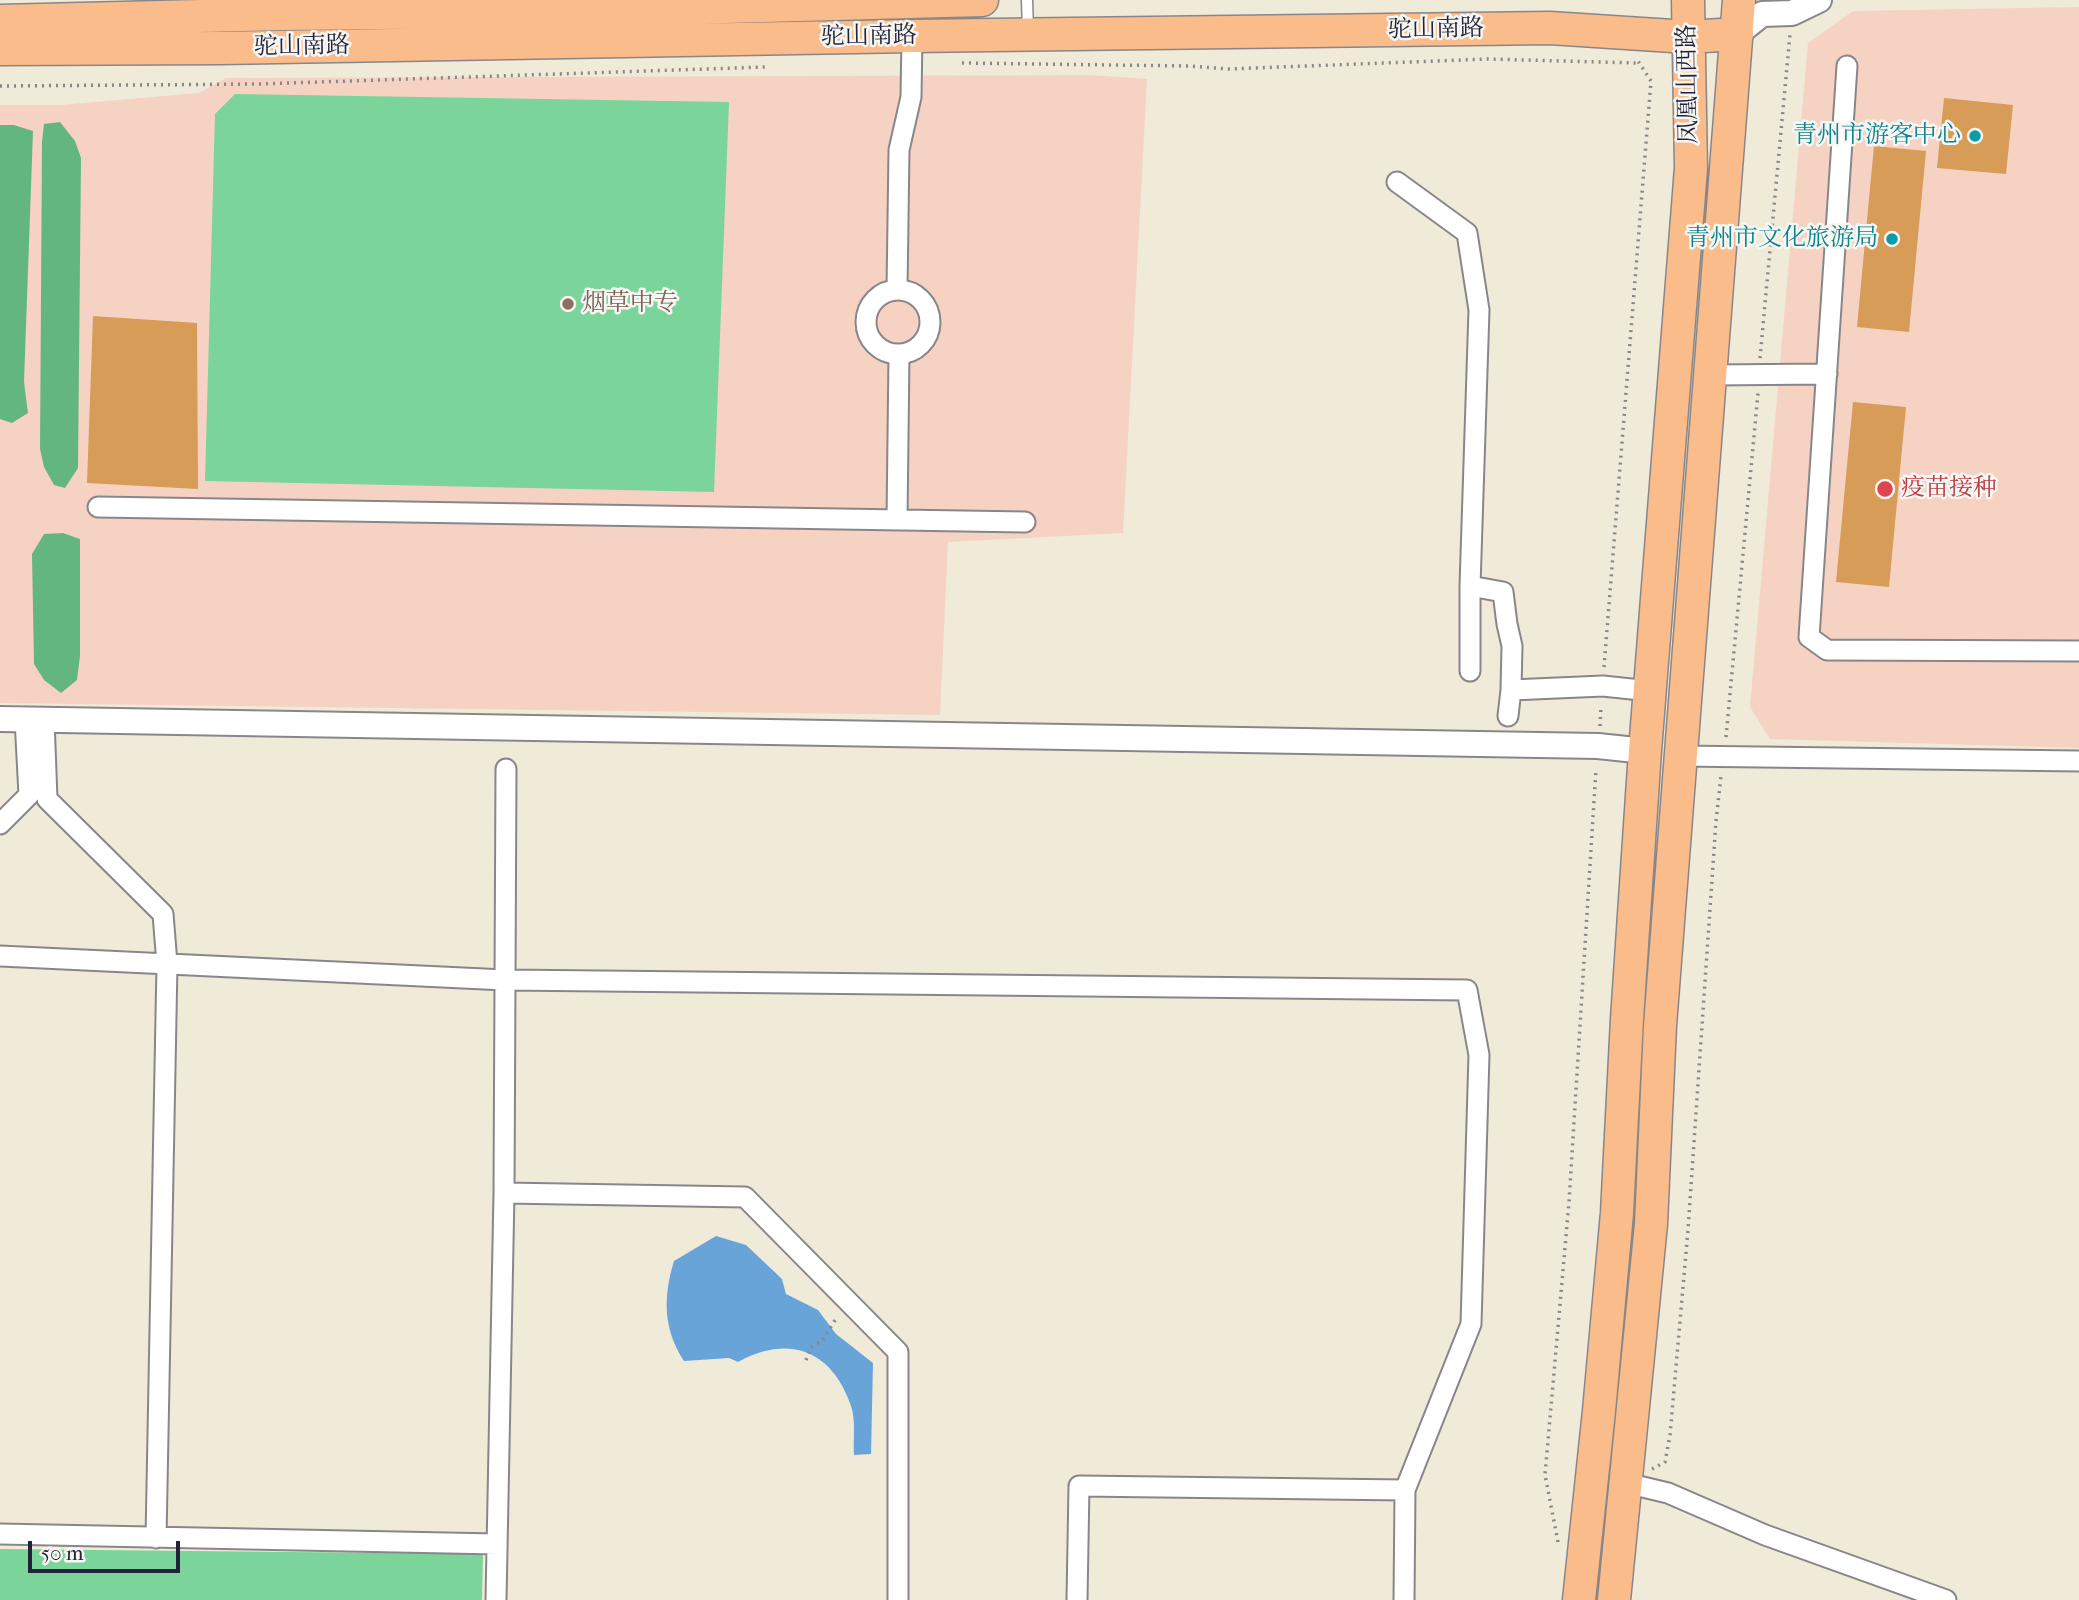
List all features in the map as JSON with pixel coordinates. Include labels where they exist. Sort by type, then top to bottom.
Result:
[{"type":"main road","name":"驼山南路","points":[[0,21],[294,7],[579,11],[982,0]]},
{"type":"main road","name":"凤凰山西路","points":[[1579,1600],[1617,1213],[1645,751],[1691,168],[1688,0]]},
{"type":"main road","points":[[1614,1600],[1651,1224],[1660,1026],[1738,0]]},
{"type":"main road","name":"驼山南路","points":[[0,49],[1550,28],[1688,37],[1737,34]]},
{"type":"street","points":[[1737,34],[1762,14],[1791,13],[1819,0]]},
{"type":"street","points":[[897,290],[899,150],[911,97],[912,36]]},
{"type":"street","points":[[1847,66],[1809,637],[1827,649],[2079,651]]},
{"type":"street","points":[[1397,182],[1467,233],[1479,310],[1470,586],[1470,671]]},
{"type":"street","points":[[897,290],[908,291],[917,296],[929,314],[929,325],[927,335],[912,351],[891,354],[882,350],[868,335],[867,314],[878,297],[897,290]]},
{"type":"street","points":[[897,520],[899,354]]},
{"type":"street","points":[[1710,375],[1827,374]]},
{"type":"street","points":[[98,507],[1025,522]]},
{"type":"street","points":[[1470,586],[1503,592],[1512,646],[1508,716]]},
{"type":"street","points":[[1511,690],[1603,686],[1650,691]]},
{"type":"street","points":[[0,719],[1598,746],[1645,751]]},
{"type":"street","points":[[0,824],[29,795],[34,719]]},
{"type":"street","points":[[34,719],[47,799],[163,914],[167,964],[156,1538]]},
{"type":"street","points":[[1680,756],[2079,761]]},
{"type":"street","points":[[496,1600],[504,1193],[506,769]]},
{"type":"street","points":[[0,956],[505,980],[1467,990],[1479,1055],[1471,1324],[1405,1490],[1404,1600]]},
{"type":"street","points":[[504,1193],[745,1197],[898,1352],[898,1600]]},
{"type":"street","points":[[1626,1483],[1668,1493],[1765,1535],[1946,1600]]},
{"type":"street","points":[[1077,1600],[1079,1486],[1405,1490]]},
{"type":"street","points":[[0,1534],[497,1544]]},
{"type":"lane","points":[[1027,0],[1028,35]]},
{"type":"path","points":[[953,63],[1189,66],[1228,69],[1488,59],[1638,63],[1651,81],[1598,746],[1569,1202],[1545,1475],[1559,1550]]},
{"type":"path","points":[[0,86],[260,84],[776,66]]},
{"type":"path","points":[[806,1360],[811,1347],[822,1341],[847,1300]]},
{"type":"shaded area","points":[[2079,7],[2079,748],[1770,739],[1750,707],[1808,43],[1853,11]]},
{"type":"shaded area","name":"烟草中专","points":[[1090,75],[1147,79],[1123,533],[948,542],[940,715],[0,703],[0,105],[61,105],[199,93],[226,78]]},
{"type":"green space","points":[[235,94],[729,102],[714,492],[205,481],[215,114]]},
{"type":"green space","points":[[60,122],[75,141],[81,158],[78,468],[65,488],[54,485],[44,467],[40,449],[42,141],[44,124]]},
{"type":"green space","points":[[0,125],[14,125],[33,131],[24,382],[28,413],[12,423],[0,419]]},
{"type":"green space","points":[[63,533],[80,539],[80,656],[77,680],[61,693],[44,680],[34,664],[32,554],[44,534]]},
{"type":"green space","points":[[0,1549],[483,1554],[482,1600],[0,1600]]},
{"type":"water","points":[[716,1236],[746,1245],[782,1279],[786,1294],[818,1310],[836,1334],[873,1363],[871,1454],[854,1455],[853,1412],[843,1387],[833,1372],[820,1360],[806,1353],[791,1349],[774,1349],[738,1362],[729,1358],[684,1361],[669,1325],[667,1300],[670,1274],[674,1261]]},
{"type":"building","name":"青州市游客中心","points":[[1944,98],[2013,105],[2006,174],[1937,168]]},
{"type":"building","name":"青州市文化旅游局","points":[[1874,146],[1926,151],[1909,332],[1857,327]]},
{"type":"building","points":[[93,316],[197,323],[198,489],[87,483]]},
{"type":"building","points":[[1853,402],[1906,407],[1889,587],[1836,582]]},
{"type":"place","name":"青州市游客中心","points":[[1975,136]]},
{"type":"place","name":"青州市文化旅游局","points":[[1892,239]]},
{"type":"place","name":"烟草中专","points":[[568,304]]},
{"type":"place","name":"疫苗接种","points":[[1885,489]]}]
